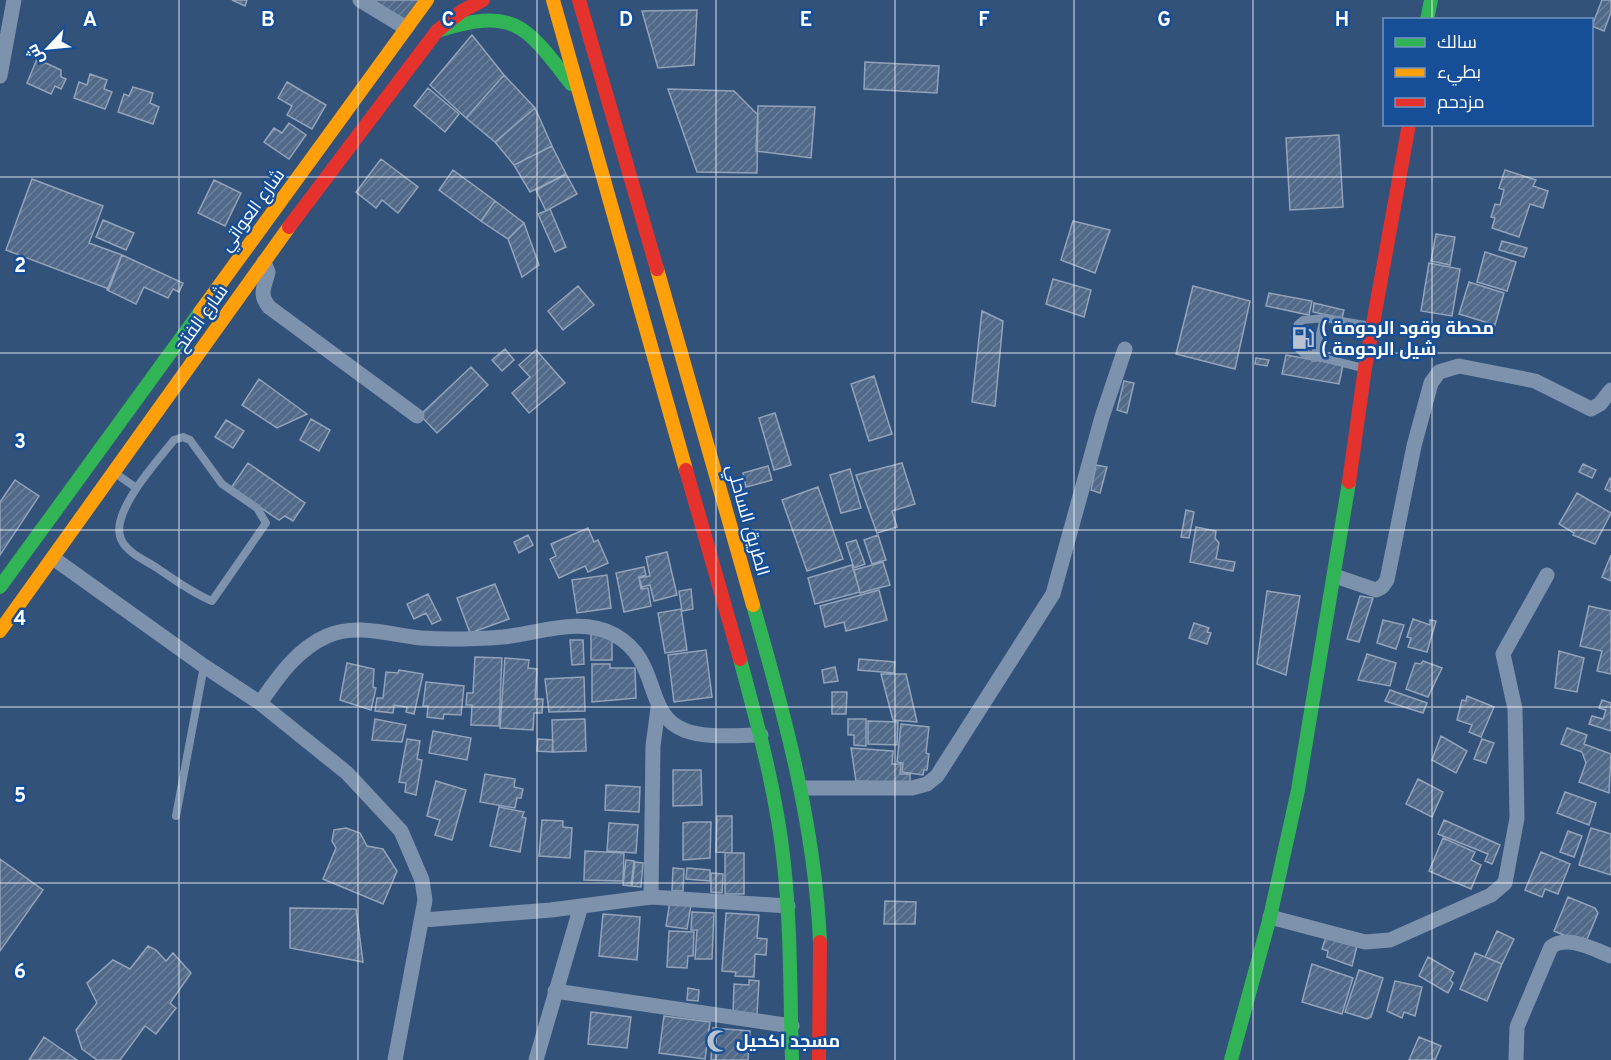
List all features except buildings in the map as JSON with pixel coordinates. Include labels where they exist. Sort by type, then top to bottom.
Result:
[{"type":"main road","name":"شارع العواتي","points":[[0,587],[427,0]]},
{"type":"main road","name":"شارع الفتح","points":[[0,631],[320,183],[437,31],[462,11],[483,0]]},
{"type":"main road","points":[[553,0],[761,735],[784,861],[788,906],[792,1060]]},
{"type":"main road","name":"الطريق الساحلي","points":[[579,0],[782,705],[803,788],[814,867],[819,942],[819,1060]]},
{"type":"main road","points":[[1427,18],[1431,0]]},
{"type":"main road","points":[[437,31],[485,19],[502,19],[519,24],[534,35],[581,97]]},
{"type":"main road","points":[[1231,1060],[1270,917],[1298,790],[1335,576],[1365,368],[1409,126]]},
{"type":"main road","points":[[139,398],[157,410]]},
{"type":"street","points":[[0,76],[14,0]]},
{"type":"street","points":[[360,0],[406,28]]},
{"type":"street","points":[[264,262],[268,272],[261,291],[269,307],[417,416]]},
{"type":"street","points":[[803,788],[912,788],[927,784],[937,776],[1053,594],[1102,417],[1125,349]]},
{"type":"street","points":[[1335,576],[1376,590],[1382,587],[1387,580],[1414,446],[1431,383],[1439,372],[1459,366],[1535,381],[1591,409],[1600,404],[1611,390]]},
{"type":"street","points":[[53,558],[204,666],[260,703],[347,774],[401,831],[422,880],[425,900],[423,920],[394,1060]]},
{"type":"street","points":[[1270,917],[1365,942],[1390,940],[1491,895],[1505,883],[1517,818],[1515,709],[1503,654],[1547,575]]},
{"type":"street","points":[[260,703],[279,676],[304,650],[326,636],[348,630],[448,639],[503,636],[571,626],[593,627],[614,634],[634,649],[646,668],[658,708],[667,720],[684,731],[701,734],[761,735]]},
{"type":"street","points":[[651,897],[653,746],[658,708]]},
{"type":"street","points":[[423,920],[581,906],[651,897],[788,906]]},
{"type":"street","points":[[536,1060],[581,906]]},
{"type":"street","points":[[1516,1060],[1516,1027],[1551,947],[1557,943],[1567,942],[1611,956]]},
{"type":"street","points":[[555,992],[792,1026]]},
{"type":"lane","points":[[1365,368],[1314,358],[1297,348],[1294,333],[1298,324],[1304,320],[1324,318],[1374,326]]},
{"type":"lane","points":[[1314,358],[1324,318]]},
{"type":"lane","points":[[183,437],[190,440],[222,484],[257,508],[266,523],[212,601],[194,594],[130,551],[121,540],[118,529],[135,487],[174,440],[183,437]]},
{"type":"lane","points":[[114,472],[135,487]]},
{"type":"lane","points":[[176,816],[204,666]]},
{"type":"traffic: fast","points":[[1427,18],[1431,0]]},
{"type":"traffic: fast","points":[[437,31],[484,21],[501,21],[516,26],[541,47],[571,84]]},
{"type":"traffic: fast","points":[[0,587],[200,312]]},
{"type":"traffic: fast","points":[[1231,1060],[1270,917],[1298,790],[1349,482]]},
{"type":"traffic: fast","points":[[753,605],[797,772],[812,856],[820,942]]},
{"type":"traffic: fast","points":[[740,659],[766,761],[781,838],[788,913],[792,1060]]},
{"type":"traffic: slow","points":[[200,312],[427,0]]},
{"type":"traffic: slow","points":[[553,0],[686,470]]},
{"type":"traffic: slow","points":[[0,631],[289,227]]},
{"type":"traffic: slow","points":[[657,269],[753,605]]},
{"type":"traffic: jam","points":[[289,227],[437,31],[462,11],[483,0]]},
{"type":"traffic: jam","points":[[579,0],[657,269]]},
{"type":"traffic: jam","points":[[1349,482],[1365,368],[1409,126]]},
{"type":"traffic: jam","points":[[686,470],[740,659]]},
{"type":"traffic: jam","points":[[819,1060],[820,942]]},
{"type":"place","name":"( محطة وقود الرحومة ( شيل الرحومة","points":[[1303,338]]},
{"type":"place","name":"مسجد اكحيل","points":[[718,1041]]}]
